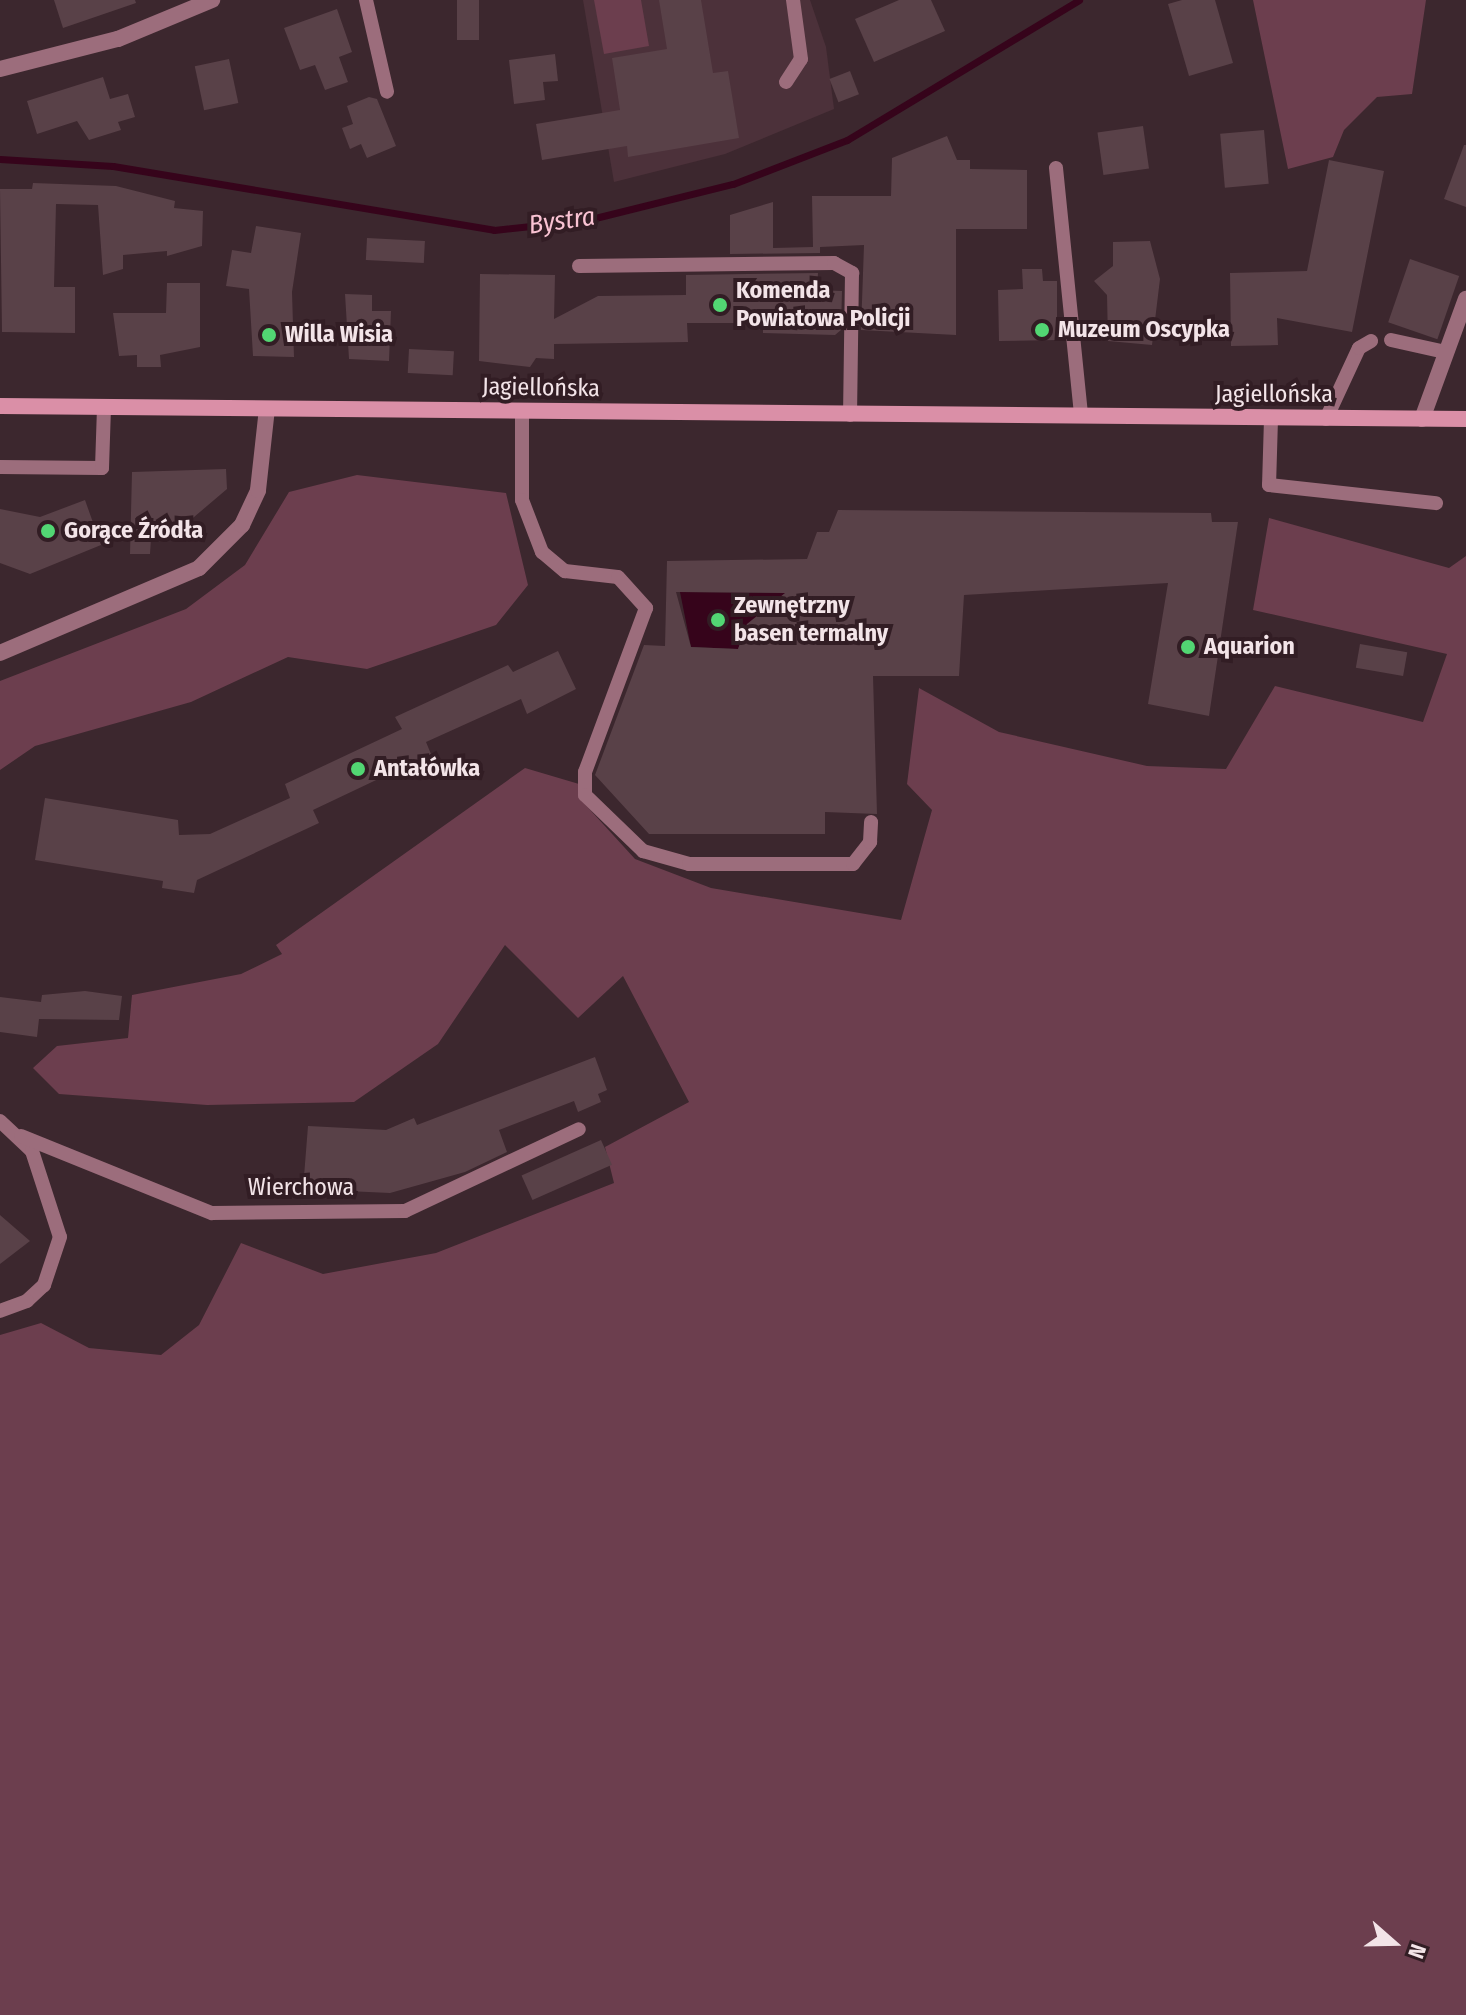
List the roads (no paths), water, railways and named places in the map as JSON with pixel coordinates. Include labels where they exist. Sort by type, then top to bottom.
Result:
[{"type":"street","points":[[0,69],[118,39],[212,0]]},
{"type":"street","points":[[1422,419],[1466,299]]},
{"type":"street","name":"Jagiellońska","points":[[0,406],[1466,419]]},
{"type":"street","points":[[0,653],[199,568],[242,525],[258,490],[267,409]]},
{"type":"lane","points":[[366,0],[387,92]]},
{"type":"lane","points":[[786,82],[801,59],[793,0]]},
{"type":"lane","points":[[1056,168],[1081,416]]},
{"type":"lane","points":[[579,266],[834,263],[852,273],[850,415]]},
{"type":"lane","points":[[1391,340],[1445,352]]},
{"type":"lane","points":[[1326,419],[1359,348],[1371,341]]},
{"type":"lane","points":[[0,467],[102,468],[104,407]]},
{"type":"lane","points":[[522,412],[522,500],[542,552],[565,571],[618,577],[646,608],[585,772],[585,795],[643,851],[689,864],[853,864],[870,842],[871,822]]},
{"type":"lane","points":[[1271,419],[1269,485],[1436,503]]},
{"type":"lane","name":"Wierchowa","points":[[0,1121],[21,1136],[212,1213],[405,1211],[579,1129]]},
{"type":"lane","name":"Wierchowa","points":[[0,1311],[27,1301],[44,1285],[60,1237],[55,1208],[21,1136]]},
{"type":"waterway","name":"Bystra","points":[[0,159],[113,166],[494,230],[587,220],[733,184],[847,140],[1079,0]]},
{"type":"place","name":"Komenda Powiatowa Policji","points":[[720,305]]},
{"type":"place","name":"Muzeum Oscypka","points":[[1042,330]]},
{"type":"place","name":"Willa Wisia","points":[[269,335]]},
{"type":"place","name":"Gorące Źródła","points":[[48,531]]},
{"type":"place","name":"Zewnętrzny basen termalny","points":[[718,620]]},
{"type":"place","name":"Aquarion","points":[[1188,647]]},
{"type":"place","name":"Antałówka","points":[[358,769]]}]
